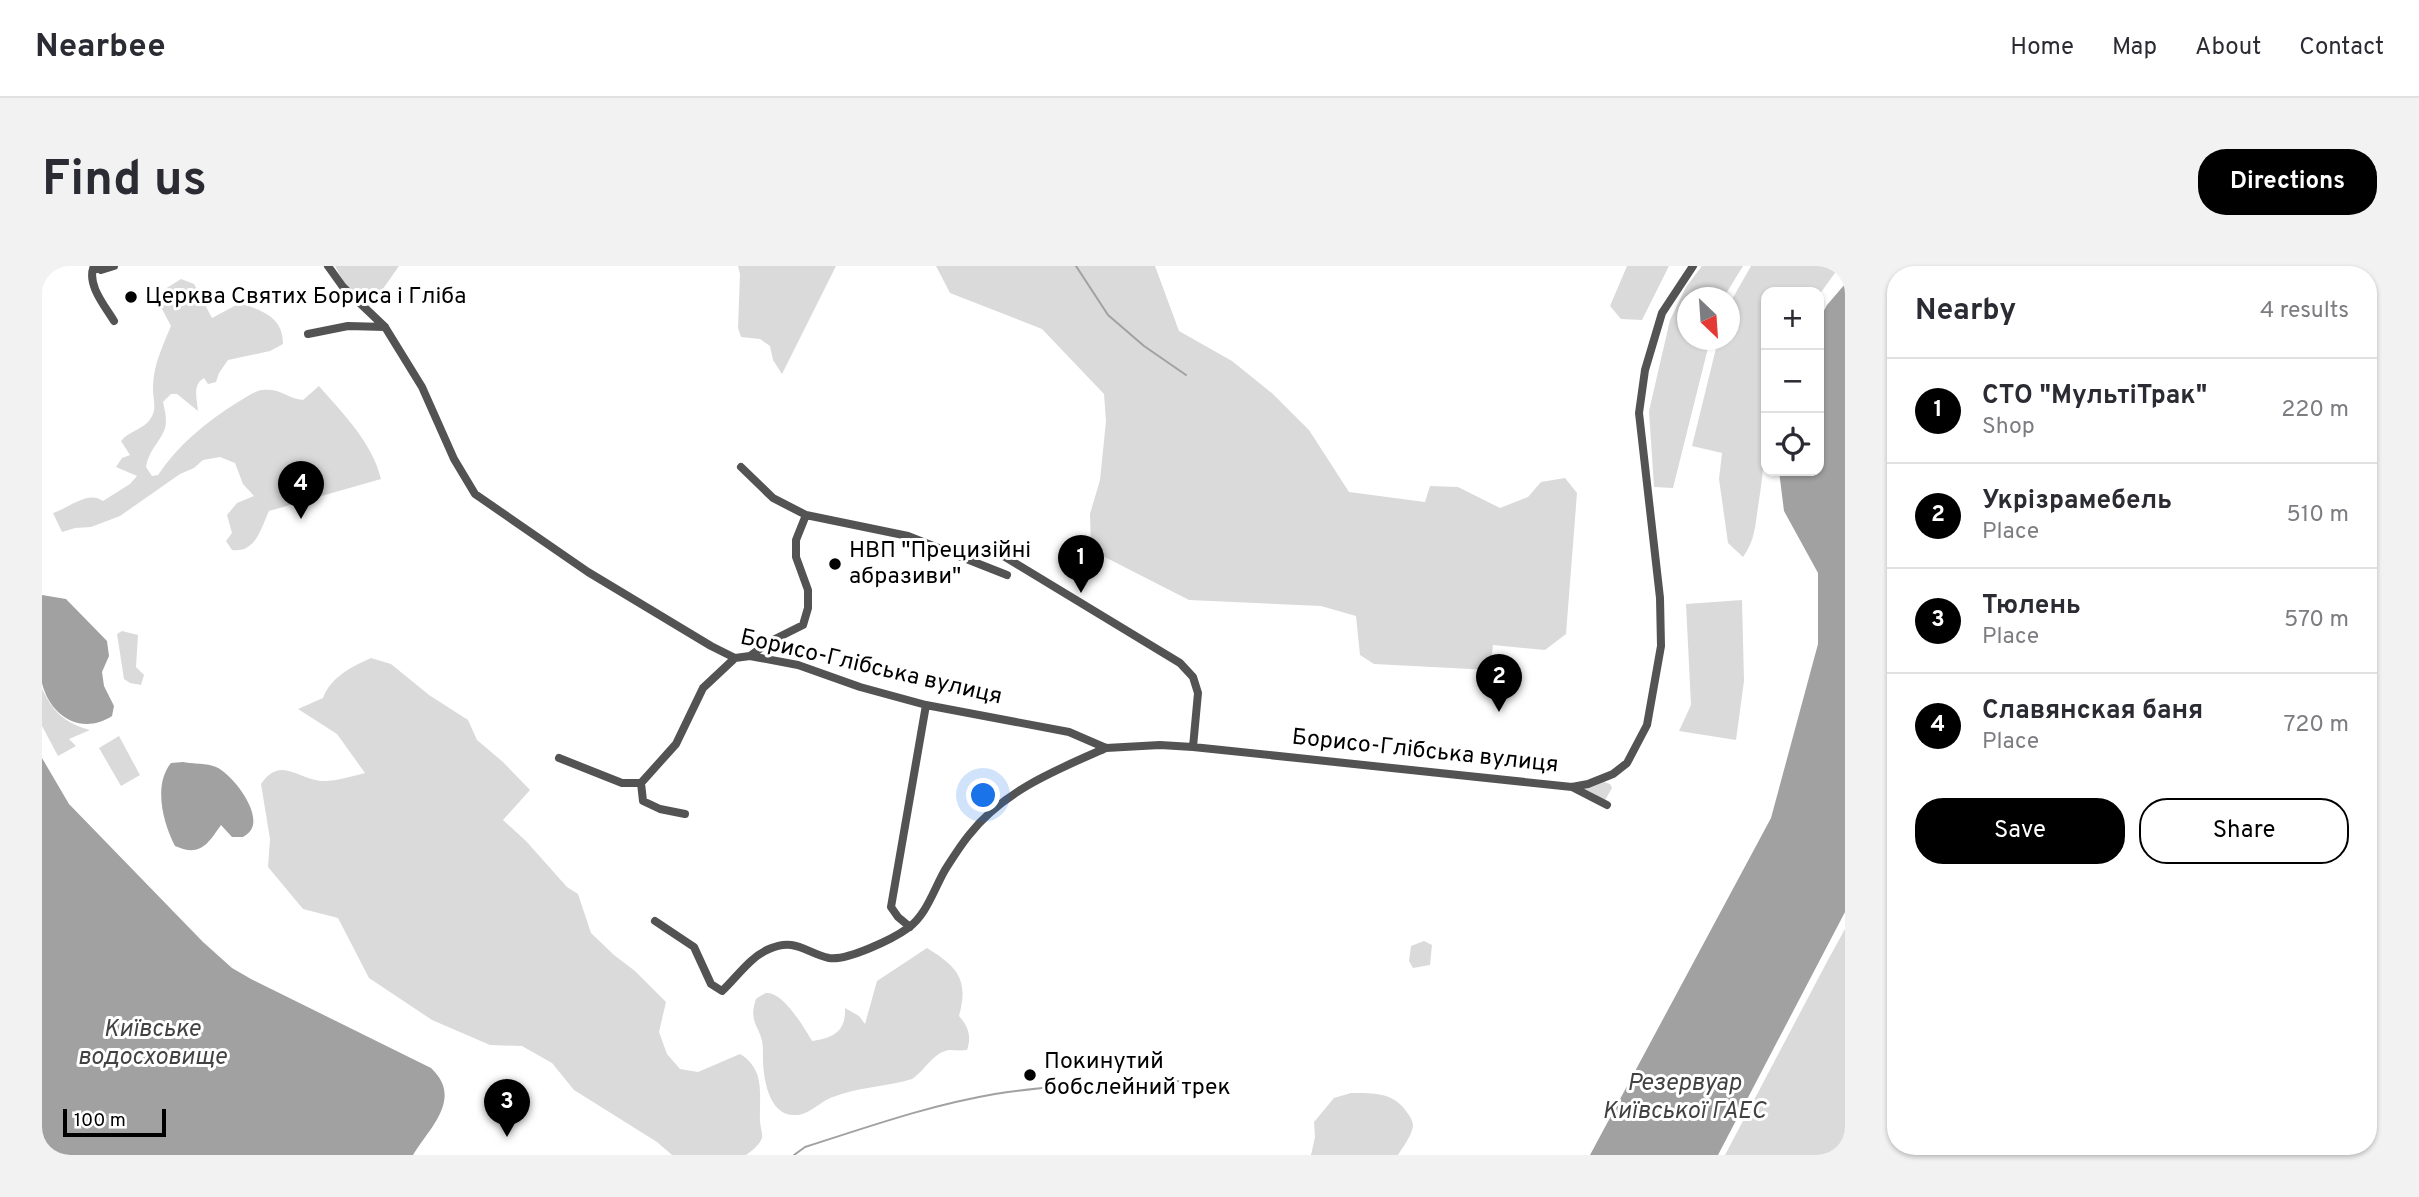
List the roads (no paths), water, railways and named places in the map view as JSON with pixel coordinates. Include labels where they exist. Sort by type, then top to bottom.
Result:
[{"type":"street","points":[[114,266],[102,270],[94,266],[91,272],[92,284],[114,321]]},
{"type":"street","name":"Борисо-Глібська вулиця","points":[[327,266],[344,287],[385,327],[422,387],[454,459],[475,494],[588,572],[711,646],[735,657],[750,656],[798,665],[860,687],[926,705],[1069,732],[1106,748],[1160,745],[1193,747],[1572,787],[1613,774],[1627,763],[1647,725],[1661,646],[1660,610],[1639,413],[1645,370],[1662,313],[1693,266]]},
{"type":"street","points":[[308,334],[348,326],[385,327]]},
{"type":"street","points":[[741,467],[773,498],[806,515],[908,536],[1007,575]]},
{"type":"street","points":[[750,656],[769,642],[803,625],[808,590],[796,557],[796,540],[806,515]]},
{"type":"street","points":[[992,550],[1180,663],[1193,677],[1198,693],[1193,747]]},
{"type":"street","points":[[559,758],[622,783],[640,783],[676,744],[703,688],[735,657]]},
{"type":"street","points":[[909,927],[891,907],[926,705]]},
{"type":"street","points":[[655,921],[694,947],[711,984],[722,991],[753,960],[768,949],[787,943],[831,958],[871,949],[909,927],[920,915],[970,834],[999,804],[1031,783],[1106,748]]},
{"type":"street","points":[[640,783],[643,801],[660,809],[685,814]]},
{"type":"street","name":"Борисо-Глібська вулиця","points":[[1572,787],[1607,805]]},
{"type":"water","name":"Резервуар Київської ГАЕС","points":[[1845,284],[1845,912],[1718,1155],[1590,1155],[1771,818],[1818,644],[1818,573],[1784,511],[1780,476],[1824,476],[1824,311]]},
{"type":"water","points":[[42,595],[66,599],[107,641],[109,656],[102,672],[104,686],[114,706],[112,716],[100,722],[78,723],[59,713],[46,695],[42,683]]},
{"type":"water","name":"Київське водосховище","points":[[42,758],[69,804],[203,942],[232,968],[431,1068],[440,1079],[444,1101],[435,1123],[413,1155],[42,1155]]},
{"type":"water","points":[[171,763],[212,766],[230,777],[249,804],[253,822],[248,833],[243,837],[232,837],[221,825],[202,847],[191,850],[175,846],[164,815],[162,782]]},
{"type":"waterway","points":[[1076,266],[1108,315],[1144,346],[1186,375]]},
{"type":"waterway","points":[[794,1155],[805,1147],[923,1110],[995,1094],[1041,1088],[1181,1081]]},
{"type":"place","name":"Церква Святих Бориса і Гліба","points":[[131,297]]},
{"type":"place","name":"Славянская баня","points":[[301,519]]},
{"type":"place","name":"НВП \"Прецизійні абразиви\"","points":[[835,564]]},
{"type":"place","name":"СТО \"МультіТрак\"","points":[[1081,593]]},
{"type":"place","name":"Укрізрамебель","points":[[1499,712]]},
{"type":"place","name":"Покинутий бобслейний трек","points":[[1030,1075]]},
{"type":"place","name":"Тюлень","points":[[507,1137]]}]
